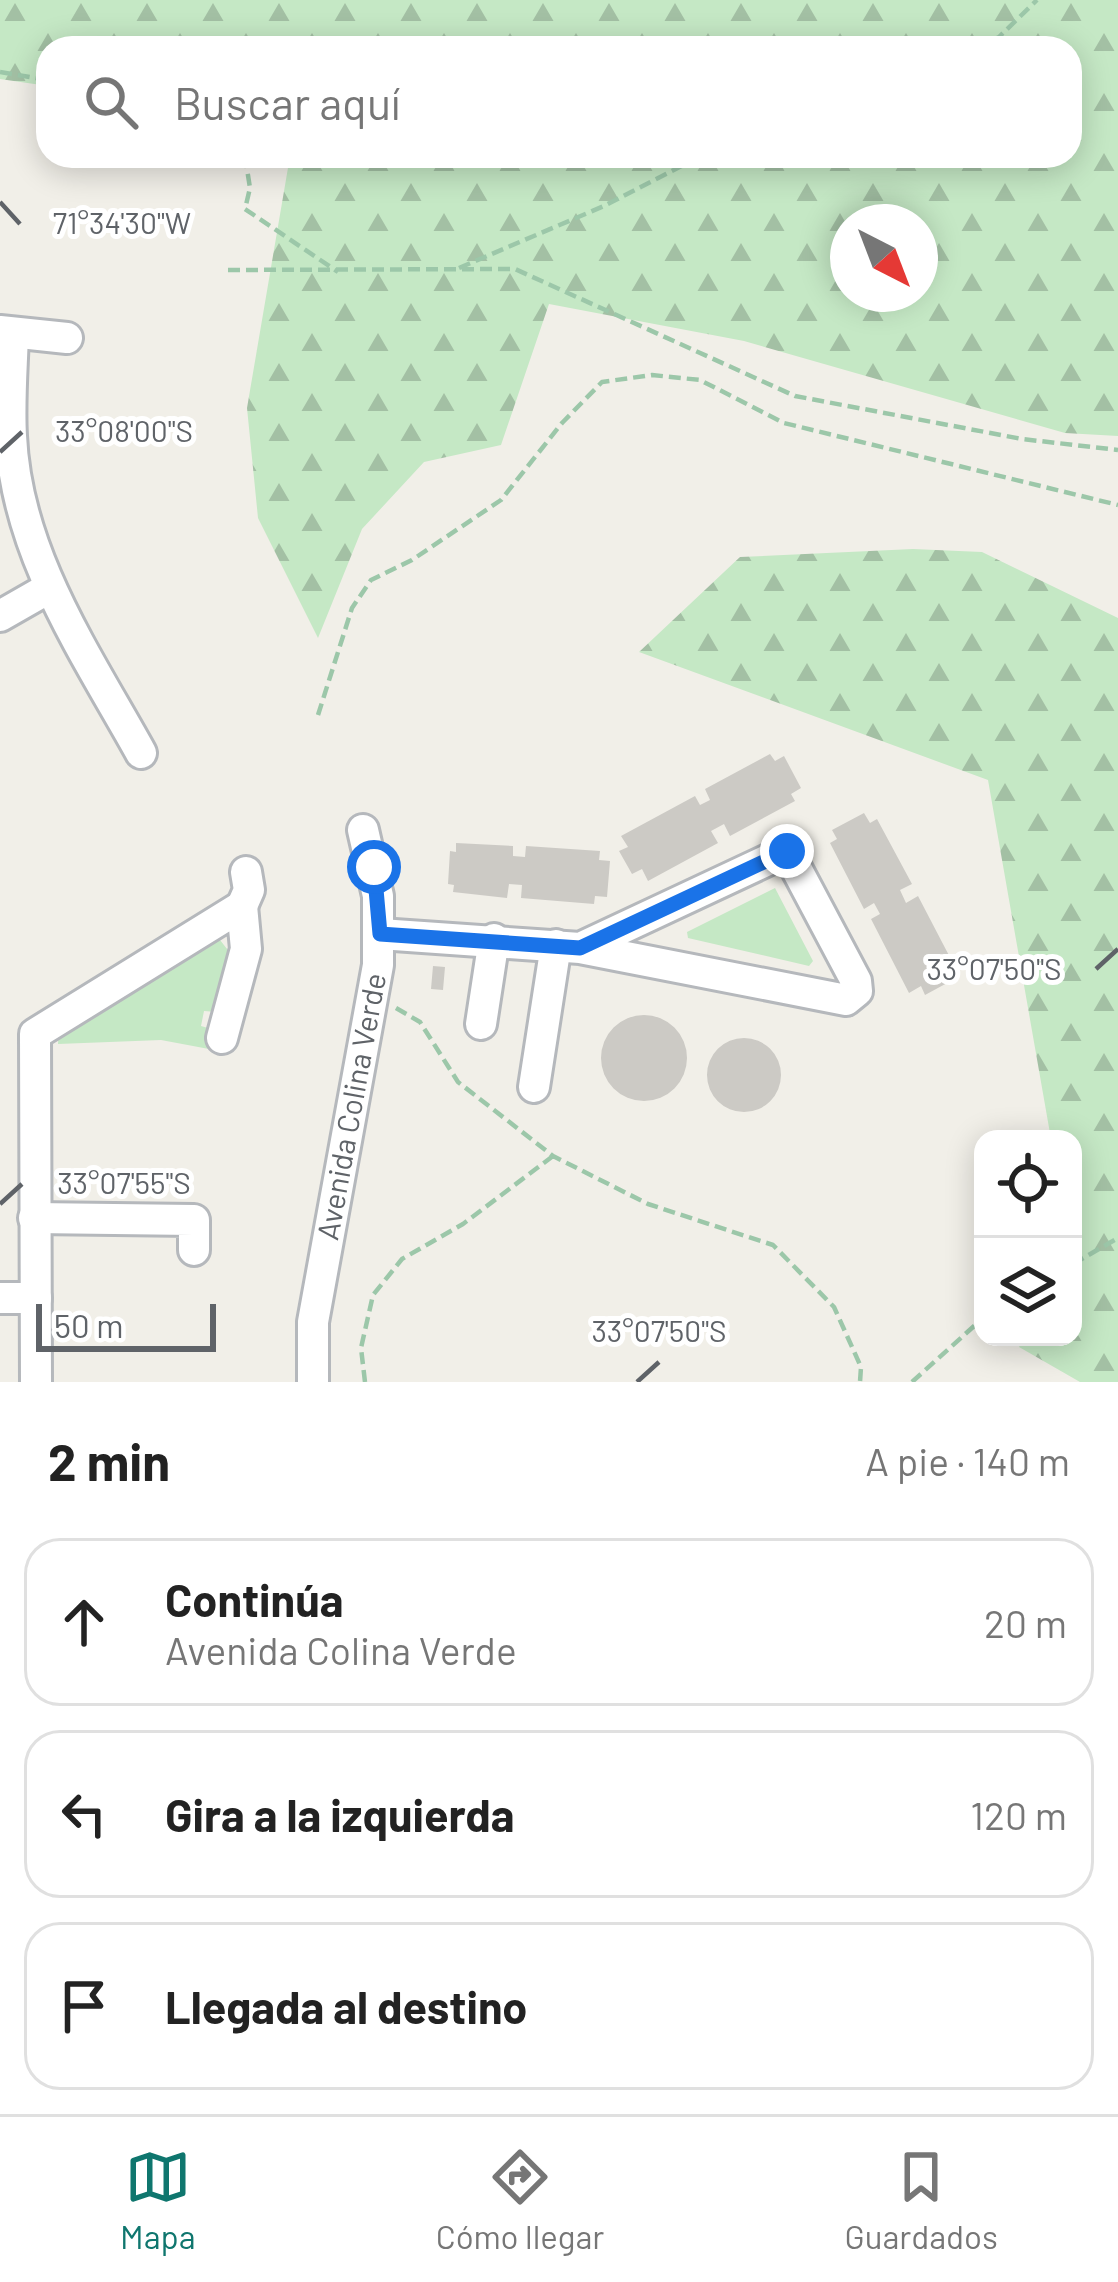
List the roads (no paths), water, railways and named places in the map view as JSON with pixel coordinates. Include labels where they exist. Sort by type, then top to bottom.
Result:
[{"type":"street","points":[[67,338],[6,332],[5,433],[23,512],[49,588],[141,753]]},
{"type":"street","points":[[0,616],[49,588]]},
{"type":"street","name":"Avenida Colina Verde","points":[[313,1382],[313,1322],[374,996],[380,934],[374,867],[363,830]]},
{"type":"street","points":[[380,934],[568,947],[846,1000],[857,991],[787,851],[568,947]]},
{"type":"street","points":[[222,1038],[246,949],[242,906],[249,890],[246,872]]},
{"type":"street","points":[[37,1382],[35,1034],[242,906]]},
{"type":"street","points":[[481,1024],[494,939]]},
{"type":"street","points":[[534,1087],[568,947]]},
{"type":"street","points":[[34,1218],[194,1220],[194,1250]]},
{"type":"street","points":[[0,1298],[36,1298]]}]
